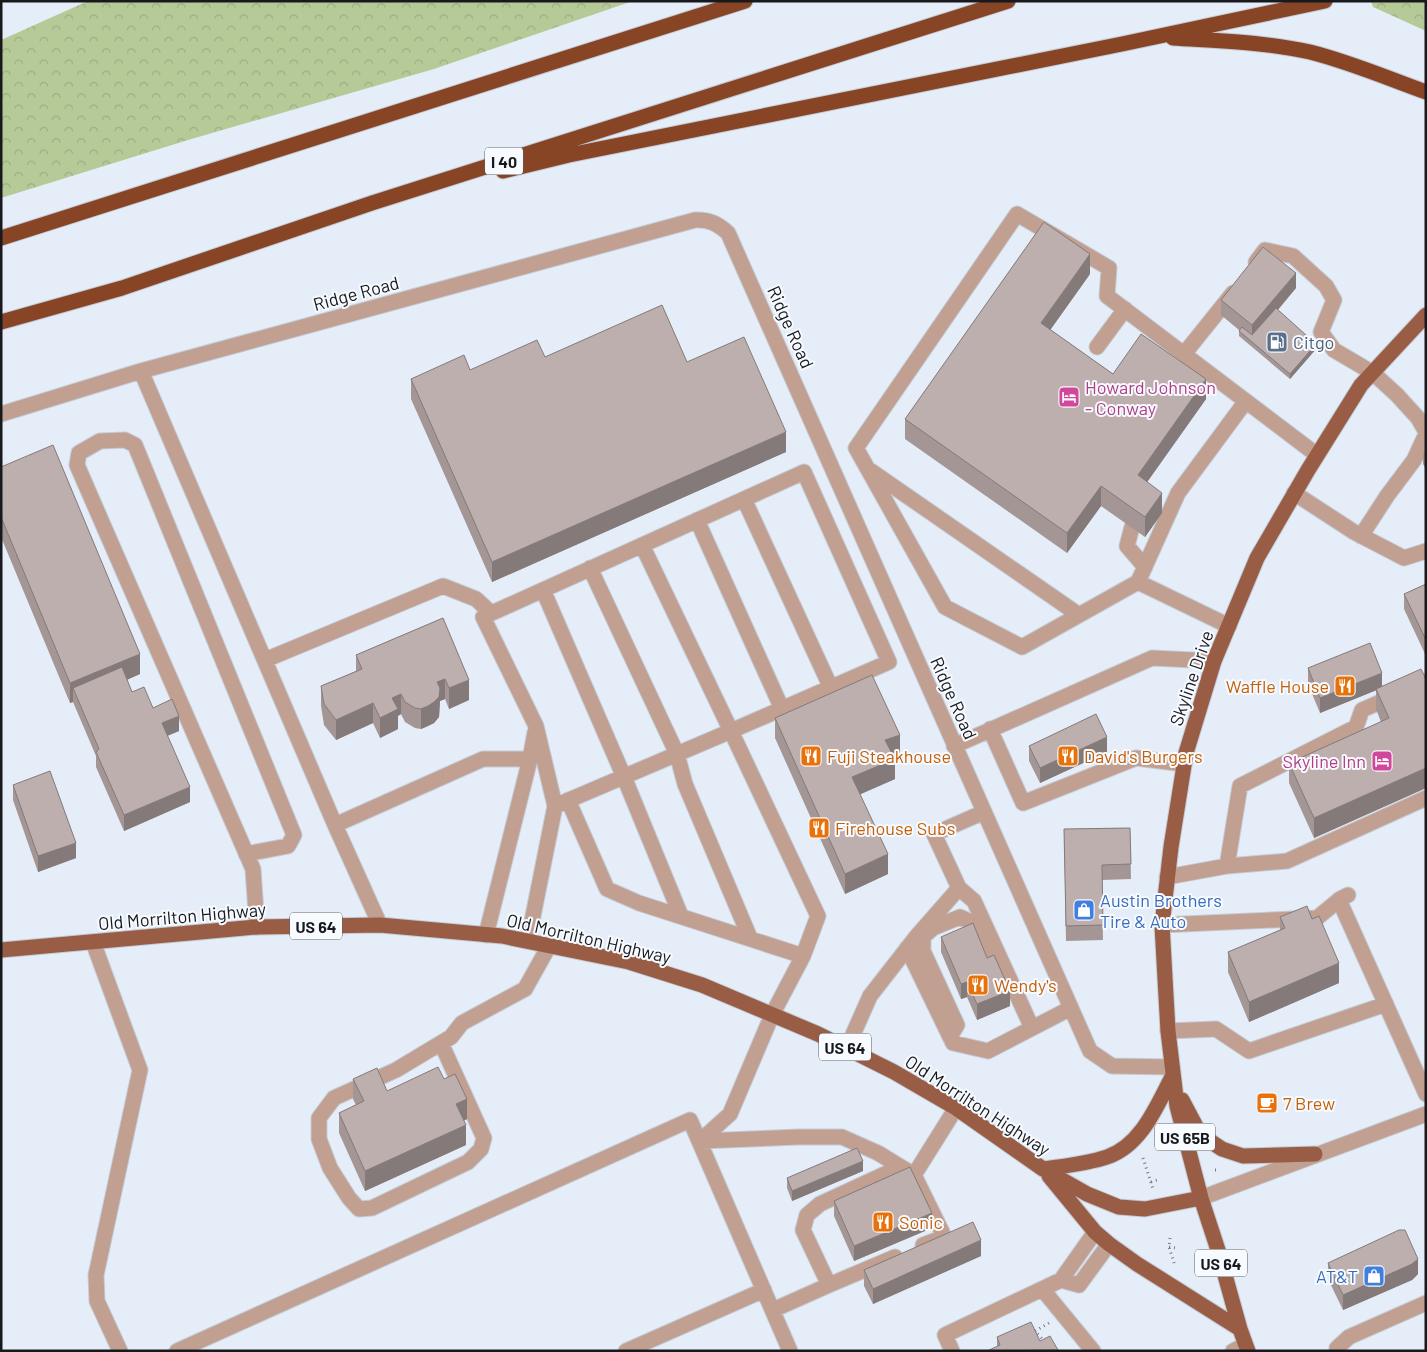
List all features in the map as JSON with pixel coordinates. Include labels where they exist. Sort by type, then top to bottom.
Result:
[{"type":"highway","points":[[1,238],[745,1]]},
{"type":"highway","name":"I 40","points":[[1,322],[122,288],[372,203],[1008,1]]},
{"type":"highway","points":[[372,203],[569,155],[1122,44],[1325,1]]},
{"type":"highway","points":[[1154,37],[1261,45],[1310,52],[1367,69],[1426,92]]},
{"type":"main road","name":"Skyline Drive","points":[[1201,1198],[1177,1106],[1172,1071],[1162,925],[1171,847],[1186,754],[1214,661],[1257,558],[1317,454],[1361,385],[1426,315]]},
{"type":"main road","name":"Old Morrilton Highway","points":[[1,950],[258,927],[380,925],[486,934],[528,941],[629,962],[702,985],[818,1034],[894,1072],[956,1108],[1043,1169],[1087,1194],[1119,1207],[1145,1209],[1201,1198]]},
{"type":"main road","points":[[1172,1071],[1180,1097],[1192,1120],[1203,1136],[1216,1146],[1244,1156],[1315,1154]]},
{"type":"main road","points":[[1043,1169],[1109,1156],[1130,1143],[1146,1124],[1172,1071]]},
{"type":"main road","name":"US 64","points":[[1043,1169],[1095,1232],[1109,1244],[1137,1264],[1240,1329]]},
{"type":"main road","name":"US 64","points":[[1201,1198],[1240,1329],[1242,1349]]},
{"type":"street","points":[[1246,401],[1178,493],[1138,582],[1022,647],[945,607],[856,448],[1017,214],[1108,268],[1107,296],[1317,454]]},
{"type":"street","name":"Ridge Road","points":[[1,414],[141,371],[695,220],[705,219],[721,227],[728,233],[1090,1051],[1112,1066],[1172,1071]]},
{"type":"street","points":[[1184,354],[1265,250],[1293,256],[1326,286],[1334,300],[1321,332],[1334,350],[1373,373],[1397,394],[1418,418],[1426,433],[1414,460],[1387,496],[1361,536]]},
{"type":"street","points":[[1097,347],[1124,309]]},
{"type":"street","points":[[141,371],[335,825],[380,925]]},
{"type":"street","points":[[246,854],[288,846],[294,835],[135,445],[125,440],[100,441],[79,454],[77,465],[246,854],[253,868],[258,927]]},
{"type":"street","points":[[868,469],[1078,615]]},
{"type":"street","points":[[562,803],[731,732],[889,662],[804,472],[483,617],[536,726],[562,803],[607,889],[639,903],[803,956]]},
{"type":"street","points":[[1156,501],[1178,493]]},
{"type":"street","points":[[1294,493],[1361,536],[1404,558],[1426,551]]},
{"type":"street","points":[[744,499],[831,688]]},
{"type":"street","points":[[698,520],[782,709]]},
{"type":"street","points":[[1132,527],[1127,546],[1145,567]]},
{"type":"street","points":[[642,545],[818,916],[803,956],[772,1016],[730,1114],[700,1141]]},
{"type":"street","points":[[590,568],[677,754],[685,784],[750,938]]},
{"type":"street","points":[[1138,582],[1229,626]]},
{"type":"street","points":[[265,660],[443,586],[476,598],[491,613]]},
{"type":"street","points":[[543,590],[624,777],[681,916]]},
{"type":"street","points":[[954,746],[1152,658],[1214,661]]},
{"type":"street","points":[[1227,866],[1240,786],[1356,726],[1362,710],[1426,682]]},
{"type":"street","points":[[486,934],[530,759],[536,726]]},
{"type":"street","points":[[990,729],[1023,804],[1136,758],[1184,764]]},
{"type":"street","points":[[335,825],[483,759],[530,759]]},
{"type":"street","points":[[1167,876],[1227,866],[1287,861],[1426,798]]},
{"type":"street","points":[[528,941],[562,803]]},
{"type":"street","points":[[984,812],[934,834],[959,888],[974,901],[1032,1028]]},
{"type":"street","points":[[847,1048],[870,996],[907,948],[959,888]]},
{"type":"street","points":[[1162,925],[1317,918],[1344,897],[1340,902],[1426,1094]]},
{"type":"street","points":[[950,1037],[957,1025],[923,951],[923,937],[933,928],[960,917],[969,921],[988,959],[1003,966]]},
{"type":"street","points":[[93,942],[140,1070],[96,1275],[97,1301],[120,1351]]},
{"type":"street","points":[[441,1043],[484,1138],[481,1149],[468,1162],[372,1208],[359,1209],[349,1198],[330,1168],[319,1139],[319,1118],[334,1098],[396,1070],[441,1043],[451,1037],[462,1023],[525,989],[548,946]]},
{"type":"street","points":[[907,948],[953,1043],[988,1051],[1071,1008]]},
{"type":"street","points":[[1168,1031],[1216,1029],[1249,1051],[1386,1004]]},
{"type":"street","points":[[914,1175],[956,1108]]},
{"type":"street","points":[[1201,1198],[1426,1114]]},
{"type":"street","points":[[176,1351],[690,1120],[790,1351]]},
{"type":"street","points":[[700,1141],[798,1136],[842,1136],[878,1153],[914,1175],[942,1232],[939,1239],[773,1310]]},
{"type":"street","points":[[829,1285],[803,1230],[808,1215],[820,1204],[900,1166]]},
{"type":"street","points":[[952,1351],[945,1335],[1043,1290],[1060,1280],[1095,1232]]},
{"type":"street","points":[[1060,1280],[1079,1285],[1109,1244]]},
{"type":"street","points":[[626,1351],[764,1290]]},
{"type":"street","points":[[1043,1290],[1093,1351]]},
{"type":"street","points":[[1338,1349],[1349,1337],[1426,1303]]},
{"type":"path","points":[[1144,1158],[1153,1189]]},
{"type":"path","points":[[1214,1170],[1220,1170]]},
{"type":"path","points":[[1151,1182],[1157,1180]]},
{"type":"path","points":[[1170,1238],[1169,1247],[1176,1248]]},
{"type":"path","points":[[1027,1335],[1050,1323]]},
{"type":"path","points":[[1035,1331],[1047,1344]]},
{"type":"green space","points":[[88,1],[633,1],[434,69],[188,140],[1,198],[1,40]]},
{"type":"green space","points":[[1371,1],[1426,1],[1426,31],[1373,7]]},
{"type":"building","name":"Howard Johnson - Conway","points":[[1044,222],[1090,254],[1041,323],[1113,374],[1141,334],[1206,379],[1138,475],[1162,493],[1145,517],[1101,486],[1067,533],[905,419]]},
{"type":"building","points":[[1263,247],[1296,273],[1252,325],[1221,300]]},
{"type":"building","points":[[662,305],[687,362],[744,337],[786,432],[492,562],[411,379],[464,355],[470,370],[537,340],[545,357]]},
{"type":"building","name":"Citgo","points":[[1276,308],[1316,344],[1290,374],[1239,331],[1242,327],[1252,335]]},
{"type":"building","points":[[53,445],[140,654],[70,683],[1,517],[1,467]]},
{"type":"building","points":[[1426,584],[1426,640],[1404,594]]},
{"type":"building","points":[[443,618],[469,680],[449,688],[445,679],[437,682],[440,688],[439,697],[421,709],[405,702],[401,694],[392,698],[398,709],[380,718],[373,703],[336,720],[324,704],[321,686],[362,669],[356,655]]},
{"type":"building","points":[[1370,643],[1382,673],[1320,698],[1308,668]]},
{"type":"building","points":[[122,667],[132,692],[144,687],[153,708],[172,699],[179,716],[162,723],[190,787],[124,815],[96,752],[99,749],[73,688]]},
{"type":"building","name":"Skyline Inn","points":[[1421,669],[1426,679],[1426,768],[1314,818],[1289,763],[1389,718],[1376,689]]},
{"type":"building","points":[[872,675],[900,735],[885,740],[895,759],[852,777],[888,854],[845,874],[775,718]]},
{"type":"building","points":[[1096,714],[1107,737],[1040,768],[1029,746]]},
{"type":"building","points":[[50,771],[76,843],[38,856],[13,785]]},
{"type":"building","name":"Austin Brothers Tire & Auto","points":[[1130,828],[1131,864],[1102,865],[1103,925],[1066,926],[1064,829]]},
{"type":"building","points":[[1307,906],[1312,919],[1319,916],[1339,963],[1249,1002],[1228,952],[1285,928],[1280,917]]},
{"type":"building","name":"Wendy's","points":[[973,923],[987,958],[994,955],[1010,991],[977,1004],[967,982],[961,984],[941,937]]},
{"type":"building","points":[[438,1067],[444,1079],[455,1074],[467,1099],[456,1104],[466,1125],[365,1171],[339,1113],[364,1101],[353,1079],[377,1068],[387,1091]]},
{"type":"building","points":[[857,1148],[863,1161],[792,1191],[787,1178]]},
{"type":"building","name":"Sonic","points":[[910,1167],[932,1213],[854,1246],[834,1201]]},
{"type":"building","points":[[973,1222],[981,1240],[873,1289],[864,1270]]},
{"type":"building","points":[[1399,1230],[1405,1230],[1418,1259],[1412,1264],[1343,1295],[1328,1263]]},
{"type":"building","points":[[1031,1322],[1040,1341],[1050,1336],[1058,1350],[987,1351],[1000,1345],[997,1337]]},
{"type":"place","name":"Citgo","points":[[1277,342]]},
{"type":"place","name":"Howard Johnson - Conway","points":[[1069,397]]},
{"type":"place","name":"Waffle House","points":[[1345,686]]},
{"type":"place","name":"Fuji Steakhouse","points":[[811,756]]},
{"type":"place","name":"David's Burgers","points":[[1068,756]]},
{"type":"place","name":"Skyline Inn","points":[[1382,761]]},
{"type":"place","name":"Firehouse Subs","points":[[819,828]]},
{"type":"place","name":"Austin Brothers Tire & Auto","points":[[1084,910]]},
{"type":"place","name":"Wendy's","points":[[978,985]]},
{"type":"place","name":"7 Brew","points":[[1267,1103]]},
{"type":"place","name":"Sonic","points":[[883,1222]]},
{"type":"place","name":"AT&T","points":[[1374,1276]]}]
